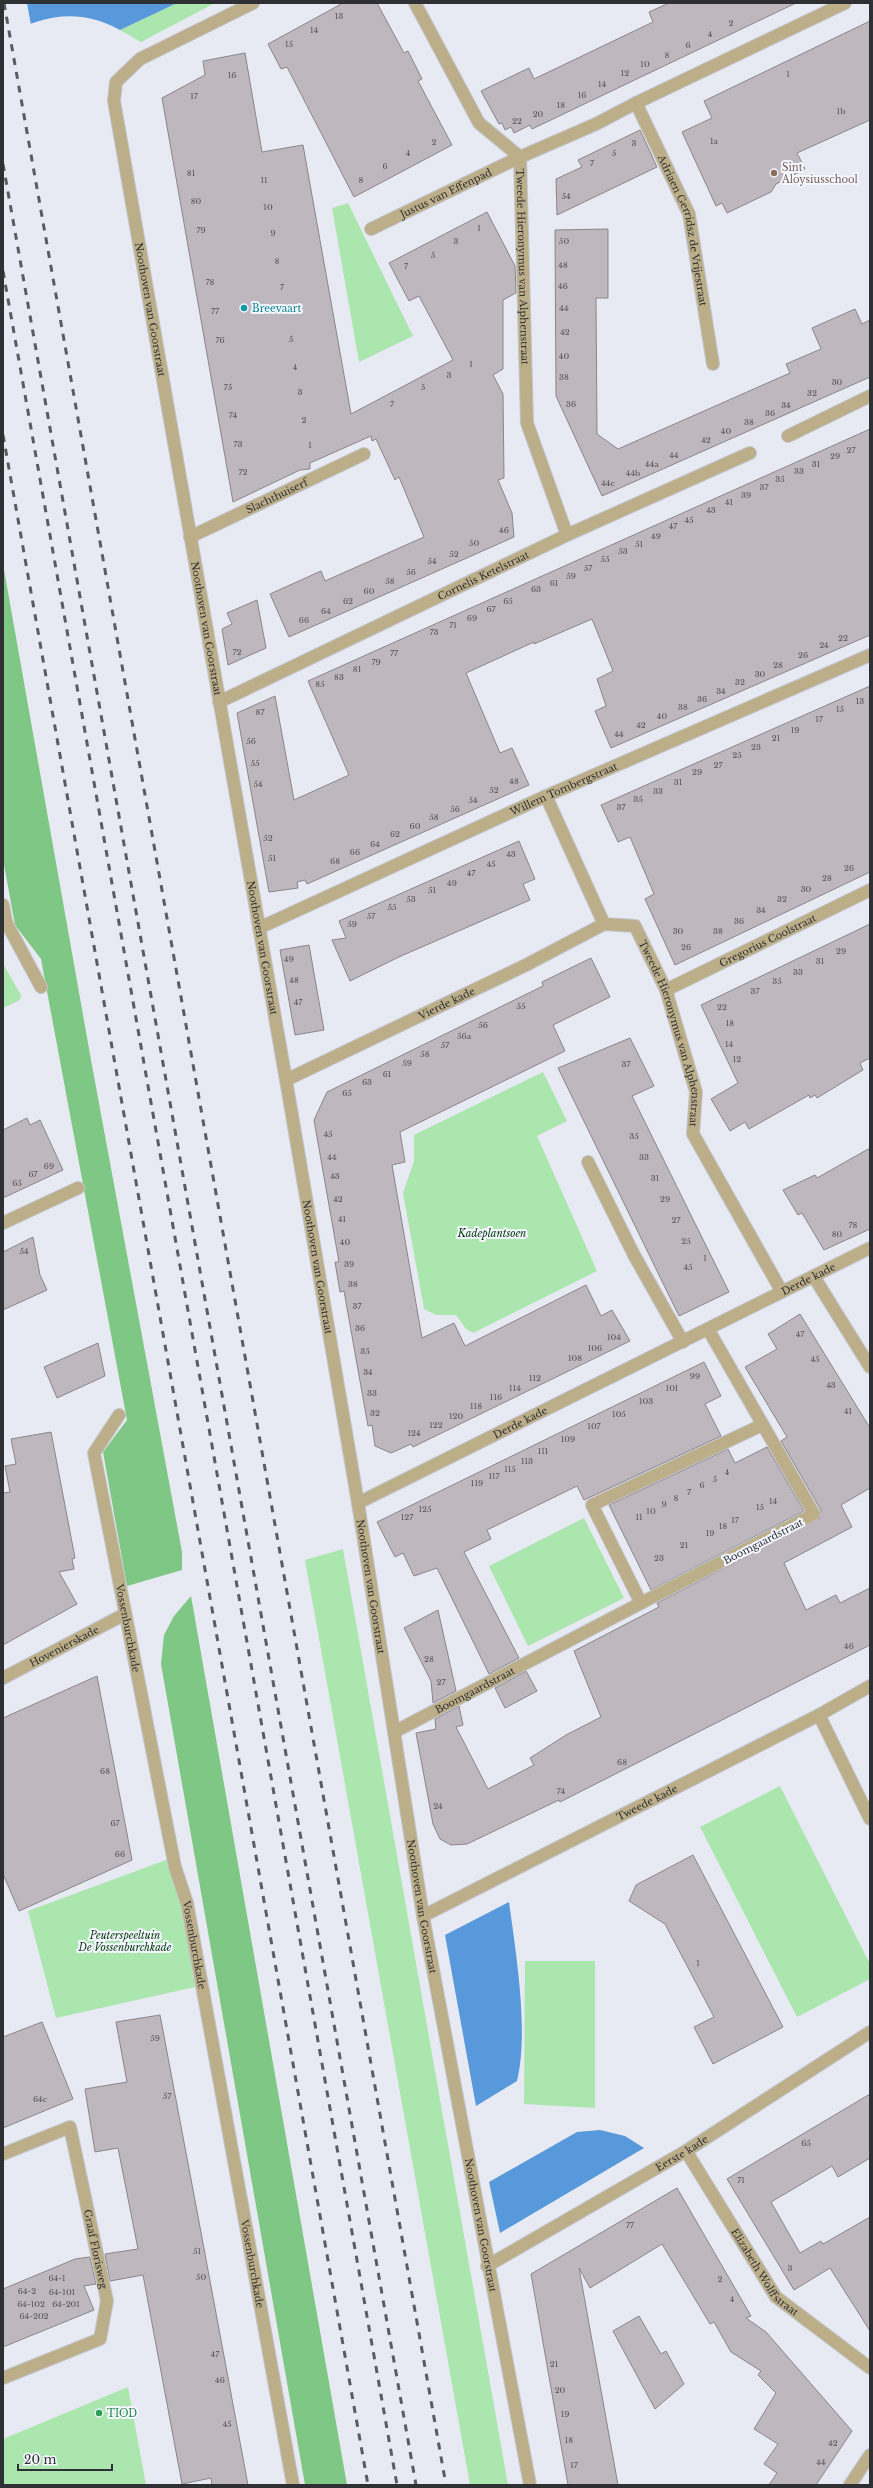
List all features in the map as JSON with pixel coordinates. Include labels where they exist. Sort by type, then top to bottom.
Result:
[{"type":"street","name":"Noothoven van Goorstraat","points":[[253,3],[140,60],[116,82],[114,101],[218,702],[286,1080],[358,1503],[423,1916],[487,2266],[530,2485]]},
{"type":"street","name":"Tweede Hieronymus van Alphenstraat","points":[[415,3],[479,124],[520,157],[527,423],[567,535]]},
{"type":"street","points":[[520,157],[596,124],[636,103],[845,3]]},
{"type":"street","name":"Adriaen Gerridsz de Vrijestraat","points":[[636,103],[689,214],[713,364]]},
{"type":"street","name":"Justus van Effenpad","points":[[371,229],[520,157]]},
{"type":"street","points":[[788,436],[870,396]]},
{"type":"street","name":"Cornelis Ketelstraat","points":[[218,702],[567,535],[750,453]]},
{"type":"street","name":"Slachthuiserf","points":[[190,537],[364,454]]},
{"type":"street","name":"Willem Tombergstraat","points":[[259,928],[546,796],[870,655]]},
{"type":"street","points":[[546,796],[604,924]]},
{"type":"street","name":"Gregorius Coolstraat","points":[[666,990],[870,890]]},
{"type":"street","points":[[3,905],[6,922],[41,987]]},
{"type":"street","name":"Tweede Hieronymus van Alphenstraat","points":[[604,924],[635,926],[666,990],[696,1092],[693,1134],[782,1292]]},
{"type":"street","name":"Vierde kade","points":[[286,1080],[526,965],[604,924]]},
{"type":"street","points":[[588,1162],[634,1255],[683,1342]]},
{"type":"street","points":[[3,1223],[78,1188]]},
{"type":"street","name":"Derde kade","points":[[358,1503],[870,1248]]},
{"type":"street","points":[[814,1277],[870,1367]]},
{"type":"street","name":"Boomgaardstraat","points":[[394,1732],[814,1514],[708,1329]]},
{"type":"street","name":"Vossenburchkade","points":[[119,1415],[94,1453],[175,1867],[187,1903],[293,2485]]},
{"type":"street","points":[[641,1603],[592,1505],[762,1425]]},
{"type":"street","name":"Hovenierskade","points":[[3,1678],[125,1614]]},
{"type":"street","name":"Tweede kade","points":[[423,1916],[819,1715],[870,1686]]},
{"type":"street","points":[[819,1715],[870,1819]]},
{"type":"street","name":"Eerste kade","points":[[487,2266],[686,2151],[870,2032]]},
{"type":"street","name":"Graaf Florisweg","points":[[3,2154],[70,2127],[107,2301],[100,2339],[3,2378]]},
{"type":"street","name":"Elizabeth Wolffstraat","points":[[686,2151],[776,2297],[870,2368]]},
{"type":"street","points":[[850,2485],[870,2455]]},
{"type":"green space","points":[[177,3],[215,3],[141,42],[120,30]]},
{"type":"green space","points":[[348,203],[413,336],[359,362],[332,208]]},
{"type":"green space","points":[[3,564],[91,1060],[182,1552],[182,1570],[127,1586],[103,1452],[127,1420],[41,959],[15,925],[3,859]]},
{"type":"green space","points":[[3,964],[21,995],[20,1000],[3,1008]]},
{"type":"green space","name":"Kadeplantsoen","points":[[543,1072],[567,1121],[537,1136],[597,1271],[473,1333],[466,1329],[456,1315],[436,1315],[424,1309],[403,1193],[414,1161],[414,1135]]},
{"type":"green space","points":[[584,1518],[624,1598],[528,1646],[489,1566]]},
{"type":"green space","points":[[343,1549],[508,2485],[470,2485],[305,1560]]},
{"type":"green space","points":[[191,1596],[347,2485],[305,2485],[161,1664],[164,1635],[174,1616]]},
{"type":"green space","points":[[780,1786],[870,1964],[870,1979],[797,2017],[700,1827]]},
{"type":"green space","name":"Peuterspeeltuin De Vossenburchkade","points":[[174,1857],[195,1987],[56,2018],[28,1911]]},
{"type":"green space","points":[[525,1961],[595,1961],[595,2108],[524,2104]]},
{"type":"green space","name":"TIOD","points":[[128,2387],[146,2485],[3,2485],[3,2439]]},
{"type":"water","points":[[3,3],[177,3],[120,30],[89,18],[75,16],[47,19],[18,28],[3,35]]},
{"type":"water","points":[[509,1902],[522,2016],[522,2039],[517,2081],[476,2106],[445,1935]]},
{"type":"water","points":[[600,2130],[625,2136],[644,2148],[500,2233],[489,2182],[577,2132]]},
{"type":"pier","points":[[3,3],[27,3],[31,25],[3,37]]},
{"type":"building","points":[[343,3],[377,3],[404,53],[408,51],[422,79],[418,81],[452,145],[354,197],[287,67],[281,69],[268,44]]},
{"type":"building","points":[[669,3],[796,3],[532,129],[530,125],[514,133],[511,127],[505,130],[502,123],[499,124],[481,91],[529,68],[534,79],[653,22],[649,12]]},
{"type":"building","points":[[870,21],[870,120],[797,153],[805,169],[776,184],[771,192],[727,213],[722,203],[716,206],[682,132],[712,118],[704,101]]},
{"type":"building","points":[[245,53],[262,152],[303,145],[351,414],[453,360],[419,296],[409,301],[389,263],[487,212],[515,266],[516,293],[503,300],[503,369],[493,375],[503,394],[504,478],[498,480],[512,513],[514,537],[289,637],[270,594],[321,571],[325,581],[424,537],[399,477],[395,480],[376,439],[372,441],[371,436],[310,463],[310,469],[300,470],[233,502],[162,98],[205,75],[203,61]]},
{"type":"building","points":[[640,130],[657,167],[557,215],[556,179],[582,167],[578,160]]},
{"type":"building","points":[[608,229],[608,298],[596,298],[597,434],[618,449],[790,373],[786,364],[821,349],[812,328],[855,309],[862,324],[870,320],[870,377],[602,496],[556,396],[555,230]]},
{"type":"building","points":[[870,429],[870,635],[611,748],[595,711],[606,706],[597,679],[613,671],[592,619],[534,644],[534,642],[466,673],[500,753],[512,748],[529,785],[307,884],[305,880],[297,882],[298,888],[269,892],[237,713],[275,696],[294,800],[349,775],[308,681]]},
{"type":"building","points":[[257,600],[266,648],[228,665],[222,629],[232,624],[227,613]]},
{"type":"building","points":[[870,686],[870,872],[675,965],[645,899],[654,894],[630,837],[618,842],[601,805]]},
{"type":"building","points":[[519,841],[535,879],[523,884],[530,900],[401,956],[350,981],[332,940],[346,938],[339,921]]},
{"type":"building","points":[[870,924],[870,1058],[860,1063],[863,1070],[817,1098],[815,1095],[810,1098],[809,1095],[749,1129],[745,1122],[730,1131],[711,1099],[738,1083],[701,1005]]},
{"type":"building","points":[[309,945],[324,1030],[295,1035],[280,950]]},
{"type":"building","points":[[591,958],[610,997],[553,1025],[565,1051],[400,1132],[405,1162],[392,1165],[422,1338],[454,1323],[465,1346],[586,1285],[601,1316],[612,1310],[630,1341],[413,1447],[411,1444],[391,1453],[375,1446],[372,1425],[368,1426],[344,1291],[340,1292],[335,1262],[339,1262],[314,1120],[327,1092],[543,986],[542,982]]},
{"type":"building","points":[[630,1038],[654,1086],[632,1096],[729,1292],[679,1316],[558,1068]]},
{"type":"building","points":[[27,1118],[30,1125],[40,1120],[63,1170],[3,1198],[3,1130]]},
{"type":"building","points":[[870,1148],[870,1229],[824,1250],[802,1213],[798,1215],[783,1190],[815,1175],[817,1178]]},
{"type":"building","points":[[33,1237],[40,1275],[47,1290],[3,1310],[3,1252]]},
{"type":"building","points":[[800,1314],[870,1428],[870,1488],[841,1505],[852,1527],[784,1563],[806,1610],[836,1595],[840,1603],[870,1588],[870,1645],[560,1802],[559,1800],[467,1844],[451,1845],[440,1839],[433,1824],[416,1733],[436,1729],[435,1719],[459,1706],[463,1725],[456,1727],[488,1789],[534,1765],[530,1758],[566,1735],[601,1717],[574,1651],[659,1607],[657,1603],[820,1518],[821,1510],[781,1441],[787,1437],[745,1367],[777,1349],[768,1334]]},
{"type":"building","points":[[98,1343],[105,1376],[57,1398],[44,1367]]},
{"type":"building","points":[[704,1362],[721,1396],[705,1404],[721,1436],[584,1500],[577,1486],[487,1530],[491,1539],[464,1552],[519,1658],[489,1674],[437,1568],[414,1576],[403,1553],[395,1557],[377,1522]]},
{"type":"building","points":[[51,1432],[75,1558],[72,1559],[74,1569],[59,1572],[77,1604],[3,1645],[3,1493],[10,1492],[5,1466],[16,1464],[11,1439]]},
{"type":"building","points":[[767,1447],[804,1511],[651,1590],[609,1505],[728,1449],[735,1463]]},
{"type":"building","points":[[438,1610],[456,1691],[433,1703],[431,1681],[404,1628]]},
{"type":"building","points":[[526,1671],[537,1691],[505,1708],[495,1688]]},
{"type":"building","points":[[97,1676],[132,1860],[19,1911],[3,1874],[3,1718]]},
{"type":"building","points":[[693,1855],[783,2027],[713,2064],[694,2027],[714,2017],[665,1924],[629,1901],[636,1885]]},
{"type":"building","points":[[160,2015],[248,2485],[212,2485],[211,2478],[182,2484],[143,2275],[110,2281],[105,2254],[138,2249],[118,2148],[95,2152],[85,2089],[127,2082],[116,2022]]},
{"type":"building","points":[[42,2022],[73,2099],[3,2128],[3,2037]]},
{"type":"building","points":[[870,2094],[870,2158],[838,2177],[832,2166],[771,2202],[800,2253],[821,2241],[823,2244],[870,2217],[870,2331],[830,2268],[794,2290],[727,2179]]},
{"type":"building","points":[[677,2188],[751,2316],[746,2318],[766,2332],[852,2431],[816,2485],[769,2485],[777,2473],[764,2464],[778,2444],[754,2429],[776,2393],[758,2375],[761,2371],[731,2352],[714,2322],[710,2324],[662,2244],[590,2288],[579,2268],[618,2485],[568,2485],[531,2274]]},
{"type":"building","points":[[90,2257],[96,2284],[84,2286],[94,2310],[3,2347],[3,2289],[75,2259]]},
{"type":"building","points":[[639,2316],[661,2354],[666,2351],[684,2384],[655,2409],[613,2331]]},
{"type":"railway","points":[[4,3],[446,2485]]},
{"type":"railway","points":[[3,164],[416,2485]]},
{"type":"railway","points":[[3,271],[397,2485]]},
{"type":"railway","points":[[3,435],[368,2485]]},
{"type":"place","name":"Sint Aloysiusschool","points":[[774,173]]},
{"type":"place","name":"Breevaart","points":[[244,308]]},
{"type":"place","name":"TIOD","points":[[99,2413]]}]
